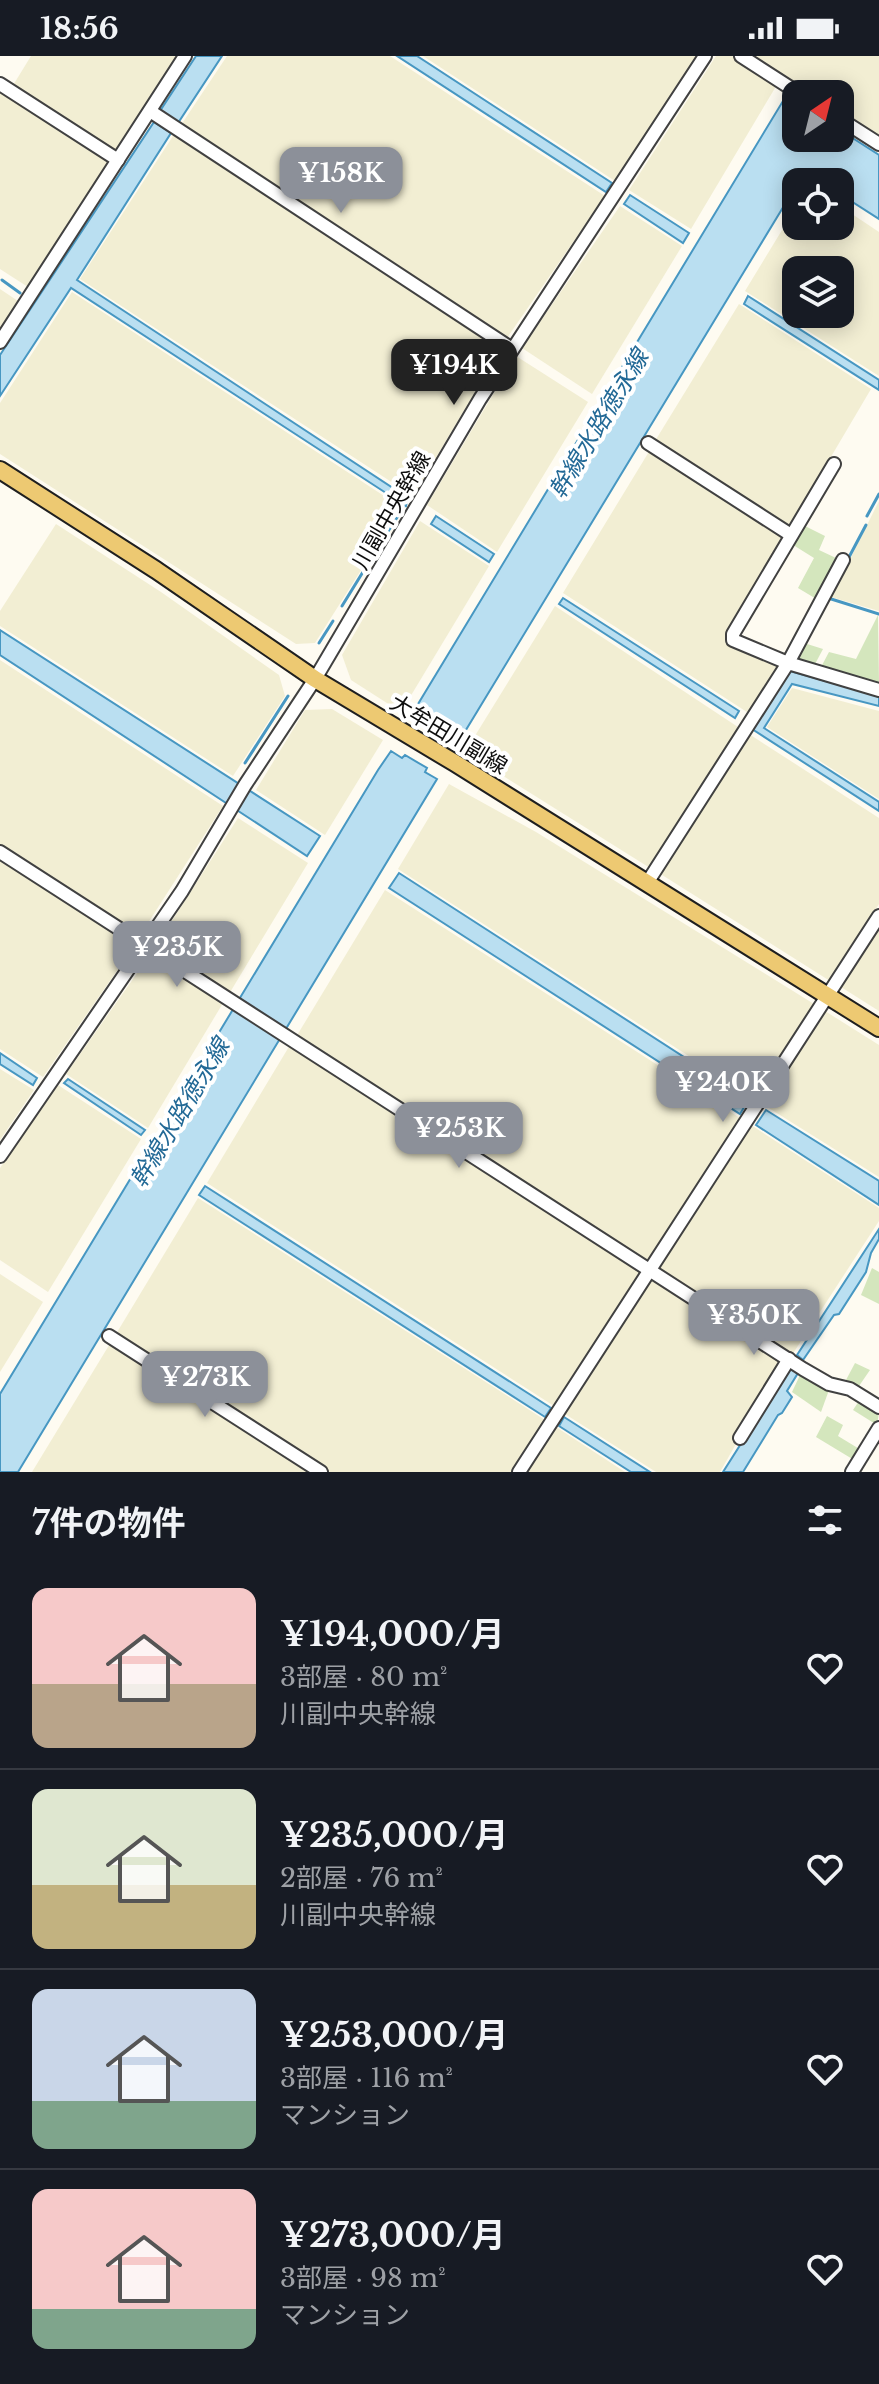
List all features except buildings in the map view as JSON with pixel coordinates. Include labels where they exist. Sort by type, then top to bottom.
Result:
[{"type":"main road","name":"大牟田川副線","points":[[0,470],[156,570],[315,679],[879,1028]]},
{"type":"street","points":[[0,342],[185,56]]},
{"type":"street","name":"川副中央幹線","points":[[144,946],[315,679],[512,349],[705,56]]},
{"type":"street","points":[[741,56],[782,82]]},
{"type":"street","points":[[0,84],[118,160]]},
{"type":"street","points":[[150,111],[512,349]]},
{"type":"street","points":[[854,128],[879,144]]},
{"type":"street","points":[[648,443],[791,535]]},
{"type":"street","points":[[834,464],[733,634],[733,640],[788,663],[879,690]]},
{"type":"street","points":[[647,883],[788,663],[843,560]]},
{"type":"street","points":[[0,852],[789,1359],[829,1384],[850,1389],[879,1407]]},
{"type":"street","points":[[519,1472],[879,916]]},
{"type":"street","points":[[0,1156],[144,946]]},
{"type":"street","points":[[109,1336],[321,1472]]},
{"type":"street","points":[[740,1438],[789,1359]]},
{"type":"street","points":[[852,1472],[879,1428]]},
{"type":"shaded area","points":[[31,56],[178,56],[115,153],[12,87]]},
{"type":"shaded area","points":[[227,56],[390,56],[605,196],[507,338],[181,125]]},
{"type":"shaded area","points":[[423,56],[697,56],[615,181]]},
{"type":"shaded area","points":[[716,56],[734,56],[778,83],[691,229],[629,190]]},
{"type":"shaded area","points":[[750,56],[879,56],[879,139],[854,123],[854,80],[787,80]]},
{"type":"shaded area","points":[[0,89],[110,161],[28,287],[0,269]]},
{"type":"shaded area","points":[[175,133],[502,347],[413,496],[80,279]]},
{"type":"shaded area","points":[[620,206],[682,246],[592,394],[522,348]]},
{"type":"shaded area","points":[[854,215],[879,232],[879,376],[803,328],[854,328],[854,256],[782,256],[782,314],[745,291],[782,230],[782,240],[854,240]]},
{"type":"shaded area","points":[[0,289],[18,301],[0,329]]},
{"type":"shaded area","points":[[72,292],[401,507],[315,643],[296,644],[0,454],[0,403]]},
{"type":"shaded area","points":[[739,304],[871,389],[789,528],[655,441]]},
{"type":"shaded area","points":[[516,356],[588,402],[497,552],[427,505]]},
{"type":"shaded area","points":[[650,450],[785,536],[725,641],[781,664],[750,714],[563,593]]},
{"type":"shaded area","points":[[879,501],[879,611],[831,597]]},
{"type":"shaded area","points":[[420,521],[489,566],[401,712],[351,680],[342,655]]},
{"type":"shaded area","points":[[56,524],[161,592],[279,675],[285,696],[233,776],[0,626],[0,611]]},
{"type":"shaded area","points":[[555,606],[741,729],[650,868],[465,752]]},
{"type":"shaded area","points":[[0,660],[223,806],[139,937],[0,847]]},
{"type":"shaded area","points":[[792,688],[879,711],[879,799],[767,727]]},
{"type":"shaded area","points":[[332,709],[383,740],[325,835],[256,790],[305,710]]},
{"type":"shaded area","points":[[749,734],[879,818],[879,904],[830,981],[659,873]]},
{"type":"shaded area","points":[[449,784],[536,832],[814,1004],[754,1098],[398,869]]},
{"type":"shaded area","points":[[238,818],[308,863],[229,994],[155,947]]},
{"type":"shaded area","points":[[0,857],[135,945],[43,1077],[0,1049]]},
{"type":"shaded area","points":[[385,890],[740,1118],[647,1263],[296,1037]]},
{"type":"shaded area","points":[[879,927],[879,1011],[841,987]]},
{"type":"shaded area","points":[[150,955],[223,1003],[148,1128],[66,1074]]},
{"type":"shaded area","points":[[825,1011],[879,1045],[879,1177],[764,1105]]},
{"type":"shaded area","points":[[290,1045],[642,1271],[554,1406],[207,1183]]},
{"type":"shaded area","points":[[0,1069],[34,1090],[0,1140]]},
{"type":"shaded area","points":[[58,1085],[141,1139],[48,1292],[0,1260],[0,1168]]},
{"type":"shaded area","points":[[751,1125],[879,1208],[879,1221],[792,1355],[658,1269]]},
{"type":"shaded area","points":[[198,1198],[545,1420],[512,1472],[330,1472],[116,1334]]},
{"type":"shaded area","points":[[0,1274],[43,1302],[0,1372]]},
{"type":"shaded area","points":[[652,1277],[784,1360],[720,1472],[656,1472],[565,1414]]},
{"type":"shaded area","points":[[111,1342],[313,1472],[32,1472]]},
{"type":"shaded area","points":[[556,1427],[625,1472],[527,1472]]},
{"type":"green space","points":[[803,525],[825,536],[819,550],[836,558],[818,600],[798,588],[814,558],[790,543]]},
{"type":"green space","points":[[878,615],[879,683],[820,669],[829,652],[856,659]]},
{"type":"green space","points":[[804,643],[823,649],[814,666],[795,660]]},
{"type":"green space","points":[[872,1268],[879,1272],[879,1304],[861,1295]]},
{"type":"green space","points":[[855,1363],[870,1370],[859,1386],[846,1380]]},
{"type":"green space","points":[[801,1373],[829,1390],[821,1412],[792,1392]]},
{"type":"green space","points":[[859,1401],[879,1413],[877,1425],[853,1410]]},
{"type":"green space","points":[[827,1416],[843,1425],[838,1436],[861,1450],[854,1460],[816,1437]]},
{"type":"water","points":[[196,56],[222,56],[178,123],[160,111]]},
{"type":"water","points":[[397,56],[417,56],[612,183],[606,192]]},
{"type":"water","name":"幹線水路徳永線","points":[[782,103],[782,152],[854,152],[854,139],[879,155],[879,219],[854,203],[854,168],[782,168],[782,209],[458,743],[446,735],[443,739],[421,725],[423,721],[412,714]]},
{"type":"water","points":[[154,122],[171,133],[77,280],[408,498],[406,506],[71,288],[0,396],[0,355]]},
{"type":"water","points":[[630,195],[689,233],[683,243],[624,204]]},
{"type":"water","points":[[748,296],[782,318],[782,328],[798,328],[879,380],[879,390],[744,304]]},
{"type":"water","points":[[436,516],[494,554],[489,562],[431,524]]},
{"type":"water","points":[[563,598],[739,711],[735,718],[559,604]]},
{"type":"water","points":[[0,630],[320,836],[307,856],[0,655]]},
{"type":"water","points":[[790,671],[879,696],[879,706],[792,684],[764,728],[879,802],[879,811],[752,729]]},
{"type":"water","name":"幹線水路徳永線","points":[[391,751],[427,768],[425,772],[437,779],[18,1472],[0,1472],[0,1394]]},
{"type":"water","points":[[399,873],[749,1099],[740,1114],[389,888]]},
{"type":"water","points":[[0,1053],[37,1078],[33,1085],[0,1064]]},
{"type":"water","points":[[68,1079],[145,1130],[141,1135],[64,1083]]},
{"type":"water","points":[[766,1110],[879,1181],[879,1205],[756,1125]]},
{"type":"water","points":[[205,1186],[551,1408],[545,1417],[199,1195]]},
{"type":"water","points":[[879,1229],[879,1239],[866,1272],[839,1314],[834,1315],[803,1360],[797,1355]]},
{"type":"water","points":[[789,1368],[798,1373],[787,1391],[792,1397],[782,1413],[743,1472],[723,1472]]},
{"type":"water","points":[[564,1417],[650,1472],[631,1472],[559,1426]]},
{"type":"waterway","points":[[2,280],[20,293]]},
{"type":"waterway","points":[[867,516],[879,494]]},
{"type":"waterway","points":[[385,536],[405,505]]},
{"type":"waterway","points":[[848,559],[866,525]]},
{"type":"waterway","points":[[342,606],[374,554]]},
{"type":"waterway","points":[[828,598],[879,614]]},
{"type":"waterway","points":[[319,643],[333,621]]},
{"type":"waterway","points":[[245,763],[288,696]]}]
